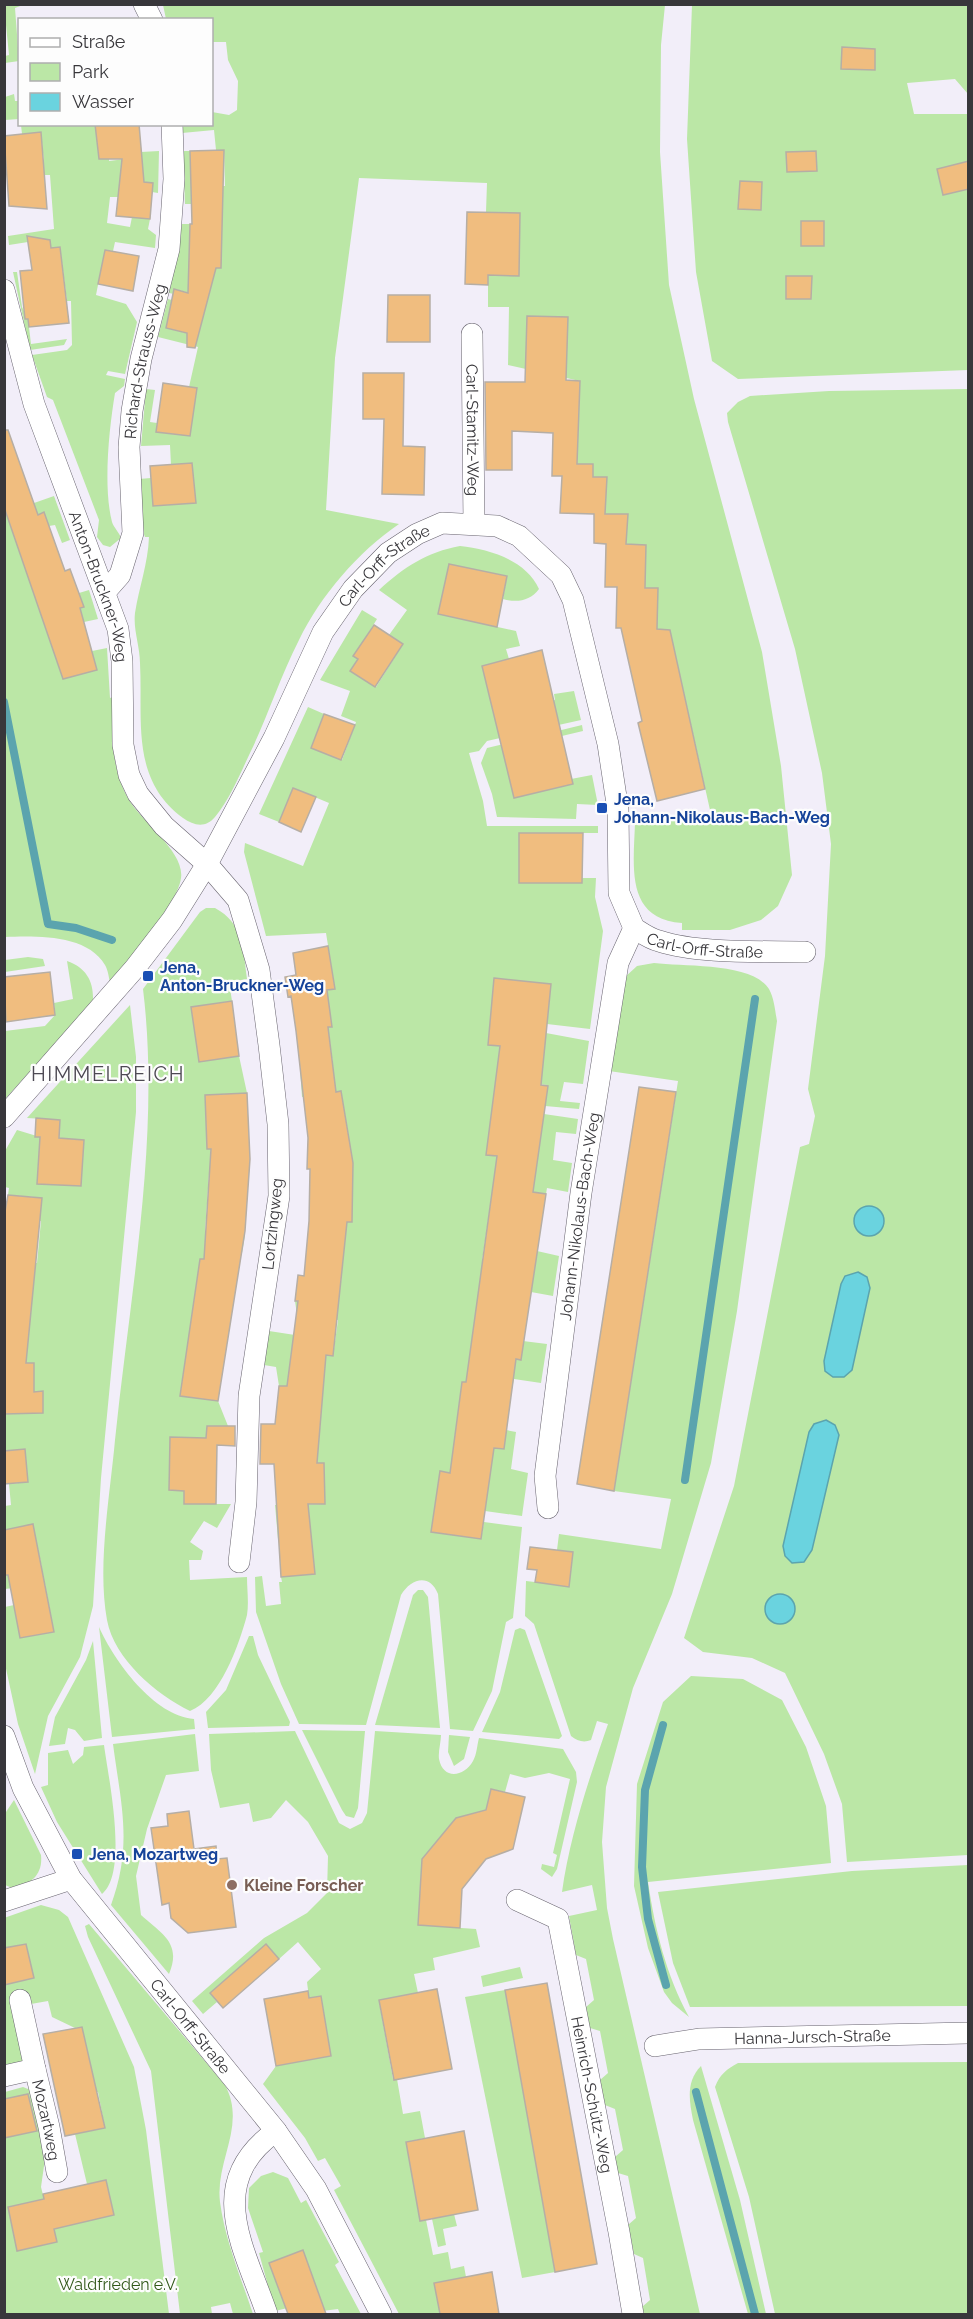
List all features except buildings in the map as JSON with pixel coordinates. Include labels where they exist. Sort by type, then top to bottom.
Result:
[{"type":"street","points":[[144,4],[151,18]]},
{"type":"street","name":"Richard-Strauss-Weg","points":[[105,592],[120,575],[133,533],[129,447],[132,411],[141,359],[169,249],[174,179],[171,126]]},
{"type":"street","name":"Anton-Bruckner-Weg","points":[[4,290],[34,404],[118,629],[122,661],[123,745],[129,775],[138,794],[164,826],[207,864]]},
{"type":"street","name":"Carl-Stamitz-Weg","points":[[472,334],[474,524]]},
{"type":"street","name":"Carl-Orff-Straße","points":[[4,1117],[135,969],[172,920],[207,864],[274,738],[323,632],[353,589],[388,553],[417,534],[442,523],[497,526],[519,536],[561,575],[573,600],[608,744],[618,810],[619,893],[633,928],[659,941],[676,944],[721,950],[805,952]]},
{"type":"street","name":"Lortzingweg","points":[[207,864],[238,900],[252,942],[259,970],[278,1124],[279,1196],[249,1396],[246,1502],[239,1562]]},
{"type":"street","name":"Johann-Nikolaus-Bach-Weg","points":[[548,1508],[545,1476],[581,1193],[618,963],[633,928]]},
{"type":"street","name":"Carl-Orff-Straße","points":[[4,1736],[23,1788],[71,1879],[276,2131],[316,2189],[381,2314]]},
{"type":"street","points":[[4,1901],[71,1879]]},
{"type":"street","name":"Heinrich-Schütz-Weg","points":[[517,1900],[558,1919],[633,2314]]},
{"type":"street","name":"Mozartweg","points":[[20,2000],[50,2127],[57,2172]]},
{"type":"street","name":"Hanna-Jursch-Straße","points":[[655,2046],[699,2039],[969,2033]]},
{"type":"street","name":"Mozartweg","points":[[4,2076],[35,2069]]},
{"type":"street","points":[[267,2314],[237,2227],[233,2201],[239,2170],[256,2146],[276,2131]]},
{"type":"green space","points":[[4,5],[23,5],[15,8],[18,61],[5,63],[5,56],[9,55]]},
{"type":"green space","points":[[163,5],[665,5],[661,45],[660,152],[669,285],[694,399],[762,652],[781,766],[792,875],[778,906],[761,920],[730,930],[682,930],[682,923],[663,919],[650,911],[641,900],[636,887],[635,822],[712,819],[670,630],[657,629],[657,588],[645,588],[626,544],[627,515],[605,514],[606,477],[593,477],[577,464],[580,381],[508,365],[509,307],[488,307],[488,275],[518,275],[520,213],[486,212],[487,183],[359,178],[335,358],[326,510],[399,524],[355,561],[318,607],[292,654],[234,786],[215,817],[204,824],[187,821],[166,802],[154,785],[143,747],[140,657],[135,626],[135,613],[149,537],[145,537],[143,531],[139,479],[151,478],[195,502],[192,463],[171,465],[170,445],[141,446],[146,389],[155,390],[150,422],[157,423],[156,432],[180,435],[197,388],[189,387],[198,347],[158,337],[168,299],[172,300],[166,328],[198,336],[208,298],[175,289],[174,294],[169,293],[182,224],[190,224],[189,267],[196,204],[185,204],[183,151],[190,151],[192,187],[225,186],[224,150],[216,150],[214,130],[182,133],[181,126],[213,126],[213,112],[229,115],[237,110],[238,81],[228,60],[226,42],[213,42],[213,18],[166,18]]},
{"type":"green space","points":[[692,5],[968,5],[968,94],[955,79],[907,83],[914,114],[967,114],[968,370],[738,379],[712,361],[696,272],[687,139]]},
{"type":"green space","points":[[14,94],[15,101],[18,101],[18,119],[5,120],[5,97]]},
{"type":"green space","points":[[21,126],[104,126],[97,141],[99,158],[109,158],[109,161],[141,157],[141,152],[159,151],[158,193],[152,192],[153,183],[118,197],[110,197],[107,223],[130,227],[132,217],[150,219],[148,229],[156,235],[155,248],[115,242],[113,251],[105,250],[96,295],[126,304],[137,322],[125,374],[108,371],[106,375],[125,379],[124,386],[115,393],[109,440],[107,475],[109,508],[112,522],[121,538],[110,547],[103,545],[97,537],[99,520],[53,400],[47,397],[32,355],[67,350],[72,345],[71,301],[67,301],[60,247],[29,251],[28,242],[9,245],[8,236],[54,229],[50,175],[40,175],[44,162],[41,133],[22,134]]},
{"type":"green space","points":[[13,272],[17,272],[22,307],[28,319],[31,344],[67,339],[64,345],[30,350]]},
{"type":"green space","points":[[968,389],[968,1855],[847,1862],[842,1804],[824,1754],[785,1673],[752,1658],[703,1652],[684,1638],[734,1486],[800,1147],[809,1144],[815,1116],[808,1089],[825,956],[831,844],[822,773],[795,649],[727,413],[738,402],[750,396],[829,391]]},
{"type":"green space","points":[[54,496],[70,540],[62,543],[55,525],[49,526],[44,513],[11,524],[44,621],[83,607],[79,593],[89,590],[98,619],[84,622],[63,679],[96,670],[92,651],[107,648],[110,698],[113,697],[113,750],[119,776],[129,800],[170,848],[180,868],[181,878],[178,889],[162,917],[110,983],[105,965],[86,947],[45,937],[5,937],[4,503],[17,509]]},
{"type":"green space","points":[[460,546],[494,553],[516,563],[533,579],[539,589],[532,596],[523,600],[503,599],[507,576],[449,564],[439,614],[516,631],[520,646],[506,649],[509,659],[482,666],[495,715],[555,700],[554,694],[574,691],[581,720],[487,741],[479,751],[469,753],[483,801],[487,826],[598,826],[598,833],[519,833],[520,883],[582,883],[582,878],[596,878],[595,897],[603,931],[590,1029],[547,1024],[551,984],[494,978],[488,1045],[544,1050],[546,1033],[589,1041],[583,1084],[564,1082],[560,1101],[580,1103],[579,1109],[545,1106],[547,1085],[496,1079],[487,1155],[537,1162],[544,1114],[578,1119],[576,1134],[556,1132],[553,1160],[572,1163],[568,1192],[547,1188],[546,1194],[493,1186],[482,1261],[534,1269],[537,1251],[559,1256],[553,1296],[531,1292],[471,1353],[520,1360],[523,1341],[547,1344],[541,1383],[514,1379],[512,1389],[462,1382],[454,1442],[503,1449],[506,1430],[516,1432],[511,1469],[528,1473],[522,1516],[485,1511],[489,1478],[440,1471],[431,1532],[481,1539],[484,1522],[522,1527],[513,1618],[506,1622],[492,1691],[473,1731],[450,1729],[438,1594],[430,1583],[420,1580],[410,1585],[401,1595],[366,1725],[299,1724],[281,1684],[256,1612],[255,1577],[262,1576],[266,1606],[281,1604],[279,1582],[282,1582],[281,1577],[315,1574],[311,1536],[278,1539],[275,1505],[325,1504],[324,1463],[276,1464],[283,1425],[320,1428],[323,1389],[279,1386],[276,1367],[264,1365],[269,1331],[295,1335],[293,1350],[333,1356],[338,1320],[297,1315],[295,1301],[341,1282],[344,1244],[340,1157],[307,1158],[309,1145],[349,1138],[341,1091],[302,1097],[300,1069],[333,1065],[328,1027],[330,1015],[294,1020],[300,995],[335,989],[326,933],[266,936],[244,852],[245,843],[303,866],[329,803],[293,788],[279,822],[259,814],[308,707],[324,714],[311,748],[342,760],[356,722],[341,716],[350,691],[320,680],[362,610],[377,619],[354,656],[358,659],[350,671],[376,687],[403,644],[389,635],[407,610],[379,590],[398,574],[426,556]]},
{"type":"green space","points":[[582,725],[583,731],[503,750],[514,798],[572,784],[571,779],[592,775],[598,805],[577,804],[576,819],[497,817],[481,763],[487,748]]},
{"type":"green space","points":[[206,908],[215,908],[224,914],[236,929],[242,946],[247,979],[229,982],[232,1001],[191,1007],[199,1061],[239,1056],[247,1093],[205,1095],[207,1149],[250,1146],[249,1177],[209,1174],[205,1232],[245,1235],[242,1253],[211,1248],[209,1260],[200,1259],[191,1320],[226,1347],[188,1342],[180,1395],[218,1401],[228,1426],[207,1426],[206,1438],[170,1437],[169,1490],[184,1491],[185,1504],[231,1504],[217,1528],[204,1521],[190,1542],[203,1551],[201,1560],[189,1560],[190,1580],[247,1577],[248,1606],[247,1615],[227,1670],[201,1705],[190,1711],[164,1696],[151,1685],[128,1662],[118,1648],[107,1620],[103,1577],[108,1507],[146,1158],[148,1045],[143,989],[200,912]]},
{"type":"green space","points":[[28,957],[43,959],[45,966],[5,972],[5,960]]},
{"type":"green space","points":[[67,961],[80,968],[88,977],[93,1002],[5,1099],[5,1031],[45,1026],[55,1015],[54,1003],[73,999]]},
{"type":"green space","points":[[654,963],[716,967],[748,974],[760,980],[769,989],[777,1021],[737,1311],[711,1463],[672,1594],[633,1688],[606,1787],[602,1842],[607,1908],[613,1939],[700,2314],[643,2314],[642,2307],[650,2300],[643,2258],[634,2254],[628,2225],[636,2218],[628,2176],[618,2173],[615,2157],[623,2150],[615,2109],[605,2105],[600,2080],[608,2073],[600,2031],[590,2028],[586,2007],[594,2000],[586,1959],[576,1955],[569,1916],[597,1910],[592,1885],[562,1892],[575,1828],[608,1724],[597,1721],[591,1740],[588,1741],[581,1741],[571,1736],[534,1624],[525,1616],[526,1581],[569,1586],[573,1552],[557,1550],[559,1534],[661,1549],[671,1499],[614,1491],[678,1081],[609,1071],[624,978],[637,966]]},
{"type":"green space","points":[[130,1005],[136,1057],[136,1112],[101,1478],[93,1606],[80,1657],[48,1716],[35,1774],[18,1724],[5,1664],[5,1607],[14,1605],[20,1638],[54,1632],[45,1584],[5,1589],[5,1575],[42,1568],[33,1525],[5,1530],[5,1506],[11,1505],[9,1484],[28,1482],[25,1450],[5,1451],[5,1414],[43,1413],[43,1392],[34,1392],[34,1363],[5,1364],[5,1261],[37,1263],[41,1221],[34,1220],[35,1197],[8,1195],[9,1188],[5,1187],[5,1151],[17,1130],[40,1137],[37,1184],[81,1186],[84,1140],[59,1138],[60,1120],[27,1118]]},
{"type":"green space","points":[[418,1590],[423,1590],[428,1597],[440,1728],[375,1725],[413,1595]]},
{"type":"green space","points":[[99,1627],[115,1655],[137,1685],[164,1708],[179,1716],[194,1719],[195,1729],[112,1737]]},
{"type":"green space","points":[[520,1628],[525,1630],[562,1736],[559,1739],[482,1732],[500,1692],[515,1630]]},
{"type":"green space","points":[[249,1636],[253,1636],[258,1655],[290,1722],[289,1726],[208,1728],[206,1712],[226,1690]]},
{"type":"green space","points":[[93,1641],[102,1738],[84,1741],[75,1730],[68,1728],[65,1744],[49,1746],[55,1717],[86,1660]]},
{"type":"green space","points":[[691,1676],[743,1679],[782,1700],[806,1747],[826,1806],[831,1863],[648,1882],[662,1951],[689,2017],[672,2003],[664,1992],[648,1948],[634,1886],[637,1784],[663,1702]]},
{"type":"green space","points":[[302,1730],[365,1731],[358,1808],[354,1818],[346,1816],[342,1810]]},
{"type":"green space","points":[[295,1731],[339,1823],[350,1829],[362,1823],[367,1813],[375,1731],[441,1735],[439,1759],[441,1766],[449,1773],[459,1773],[469,1766],[473,1761],[479,1738],[563,1749],[576,1772],[577,1782],[557,1869],[552,1877],[541,1869],[542,1864],[554,1867],[557,1855],[553,1853],[570,1779],[549,1773],[525,1778],[510,1774],[505,1792],[491,1789],[486,1810],[456,1818],[422,1859],[418,1925],[476,1929],[480,1947],[433,1958],[435,1970],[414,1974],[418,1993],[379,2001],[393,2079],[397,2079],[403,2114],[420,2111],[425,2138],[406,2142],[420,2220],[426,2220],[433,2255],[448,2252],[451,2269],[464,2266],[466,2277],[434,2283],[440,2314],[399,2314],[334,2190],[341,2186],[325,2158],[318,2161],[305,2138],[263,2084],[276,2066],[331,2056],[321,1996],[309,1998],[307,1982],[321,1969],[298,1942],[279,1959],[266,1945],[210,1993],[217,2002],[203,2014],[192,2001],[264,1938],[307,1913],[327,1893],[328,1856],[308,1822],[286,1800],[271,1818],[253,1822],[249,1803],[220,1808],[211,1770],[209,1734]]},
{"type":"green space","points":[[195,1734],[199,1771],[166,1775],[147,1829],[136,1876],[141,1915],[163,1934],[171,1947],[173,1954],[169,1974],[111,1905],[122,1863],[123,1844],[122,1806],[113,1744]]},
{"type":"green space","points":[[449,1735],[470,1737],[464,1759],[454,1766],[448,1752]]},
{"type":"green space","points":[[104,1745],[116,1845],[110,1883],[102,1894],[57,1822],[41,1787],[48,1785],[48,1753],[68,1750],[73,1764],[83,1755],[84,1747]]},
{"type":"green space","points":[[14,1800],[41,1855],[40,1867],[35,1877],[27,1884],[15,1889],[5,1885],[4,1815]]},
{"type":"green space","points":[[968,1865],[968,2006],[690,2007],[673,1963],[658,1892],[852,1871]]},
{"type":"green space","name":"Waldfrieden e.V.","points":[[41,1905],[59,1910],[68,1917],[134,2067],[146,2130],[169,2314],[5,2314],[5,2092],[23,2087],[33,2091],[47,2145],[41,2187],[44,2199],[8,2207],[17,2251],[57,2242],[52,2220],[114,2215],[106,2180],[87,2184],[75,2134],[105,2128],[98,2092],[58,2099],[50,2069],[89,2062],[82,2027],[75,2028],[52,2017],[48,2001],[31,2004],[29,1993],[14,1995],[25,2062],[5,2071],[4,1918]]},
{"type":"green space","points":[[89,1924],[225,2085],[231,2100],[233,2115],[222,2172],[220,2202],[229,2245],[253,2314],[233,2314],[230,2303],[211,2307],[212,2314],[180,2314],[151,2071],[88,1937],[85,1926]]},
{"type":"green space","points":[[520,1967],[523,1978],[483,1987],[481,1976]]},
{"type":"green space","points":[[505,1990],[555,2272],[522,2278],[465,1997]]},
{"type":"green space","points":[[968,2062],[968,2314],[775,2314],[749,2197],[715,2087],[722,2075],[738,2063]]},
{"type":"green space","points":[[701,2066],[740,2200],[766,2314],[748,2314],[693,2120],[691,2084]]},
{"type":"green space","points":[[273,2172],[288,2178],[301,2203],[306,2200],[339,2262],[335,2265],[361,2314],[340,2314],[338,2309],[298,2314],[296,2306],[275,2311],[259,2253],[263,2252],[248,2208],[249,2188],[261,2176]]},
{"type":"green space","points":[[454,2214],[457,2226],[443,2229],[446,2245],[438,2247],[432,2219]]},
{"type":"water","points":[[869,1206],[879,1211],[884,1221],[879,1231],[869,1236],[859,1231],[854,1221],[859,1211]]},
{"type":"water","points":[[858,1272],[867,1277],[870,1288],[852,1370],[844,1377],[833,1377],[825,1371],[824,1361],[841,1284],[845,1276]]},
{"type":"water","points":[[826,1420],[835,1425],[839,1435],[812,1550],[804,1562],[792,1563],[785,1556],[783,1546],[809,1432],[814,1424]]},
{"type":"water","points":[[780,1594],[790,1599],[795,1609],[790,1619],[780,1624],[770,1619],[765,1609],[770,1599]]},
{"type":"waterway","points":[[4,702],[48,924],[76,928],[112,940]]},
{"type":"waterway","points":[[685,1480],[755,999]]},
{"type":"waterway","points":[[663,1725],[645,1790],[642,1867],[648,1919],[666,1985]]},
{"type":"waterway","points":[[696,2092],[755,2314]]},
{"type":"place","name":"Jena, Johann-Nikolaus-Bach-Weg","points":[[602,808]]},
{"type":"place","name":"Jena, Anton-Bruckner-Weg","points":[[148,976]]},
{"type":"place","name":"Jena, Mozartweg","points":[[77,1854]]},
{"type":"place","name":"Kleine Forscher","points":[[232,1885]]},
{"type":"district","name":"HIMMELREICH","points":[[108,1074]]}]
